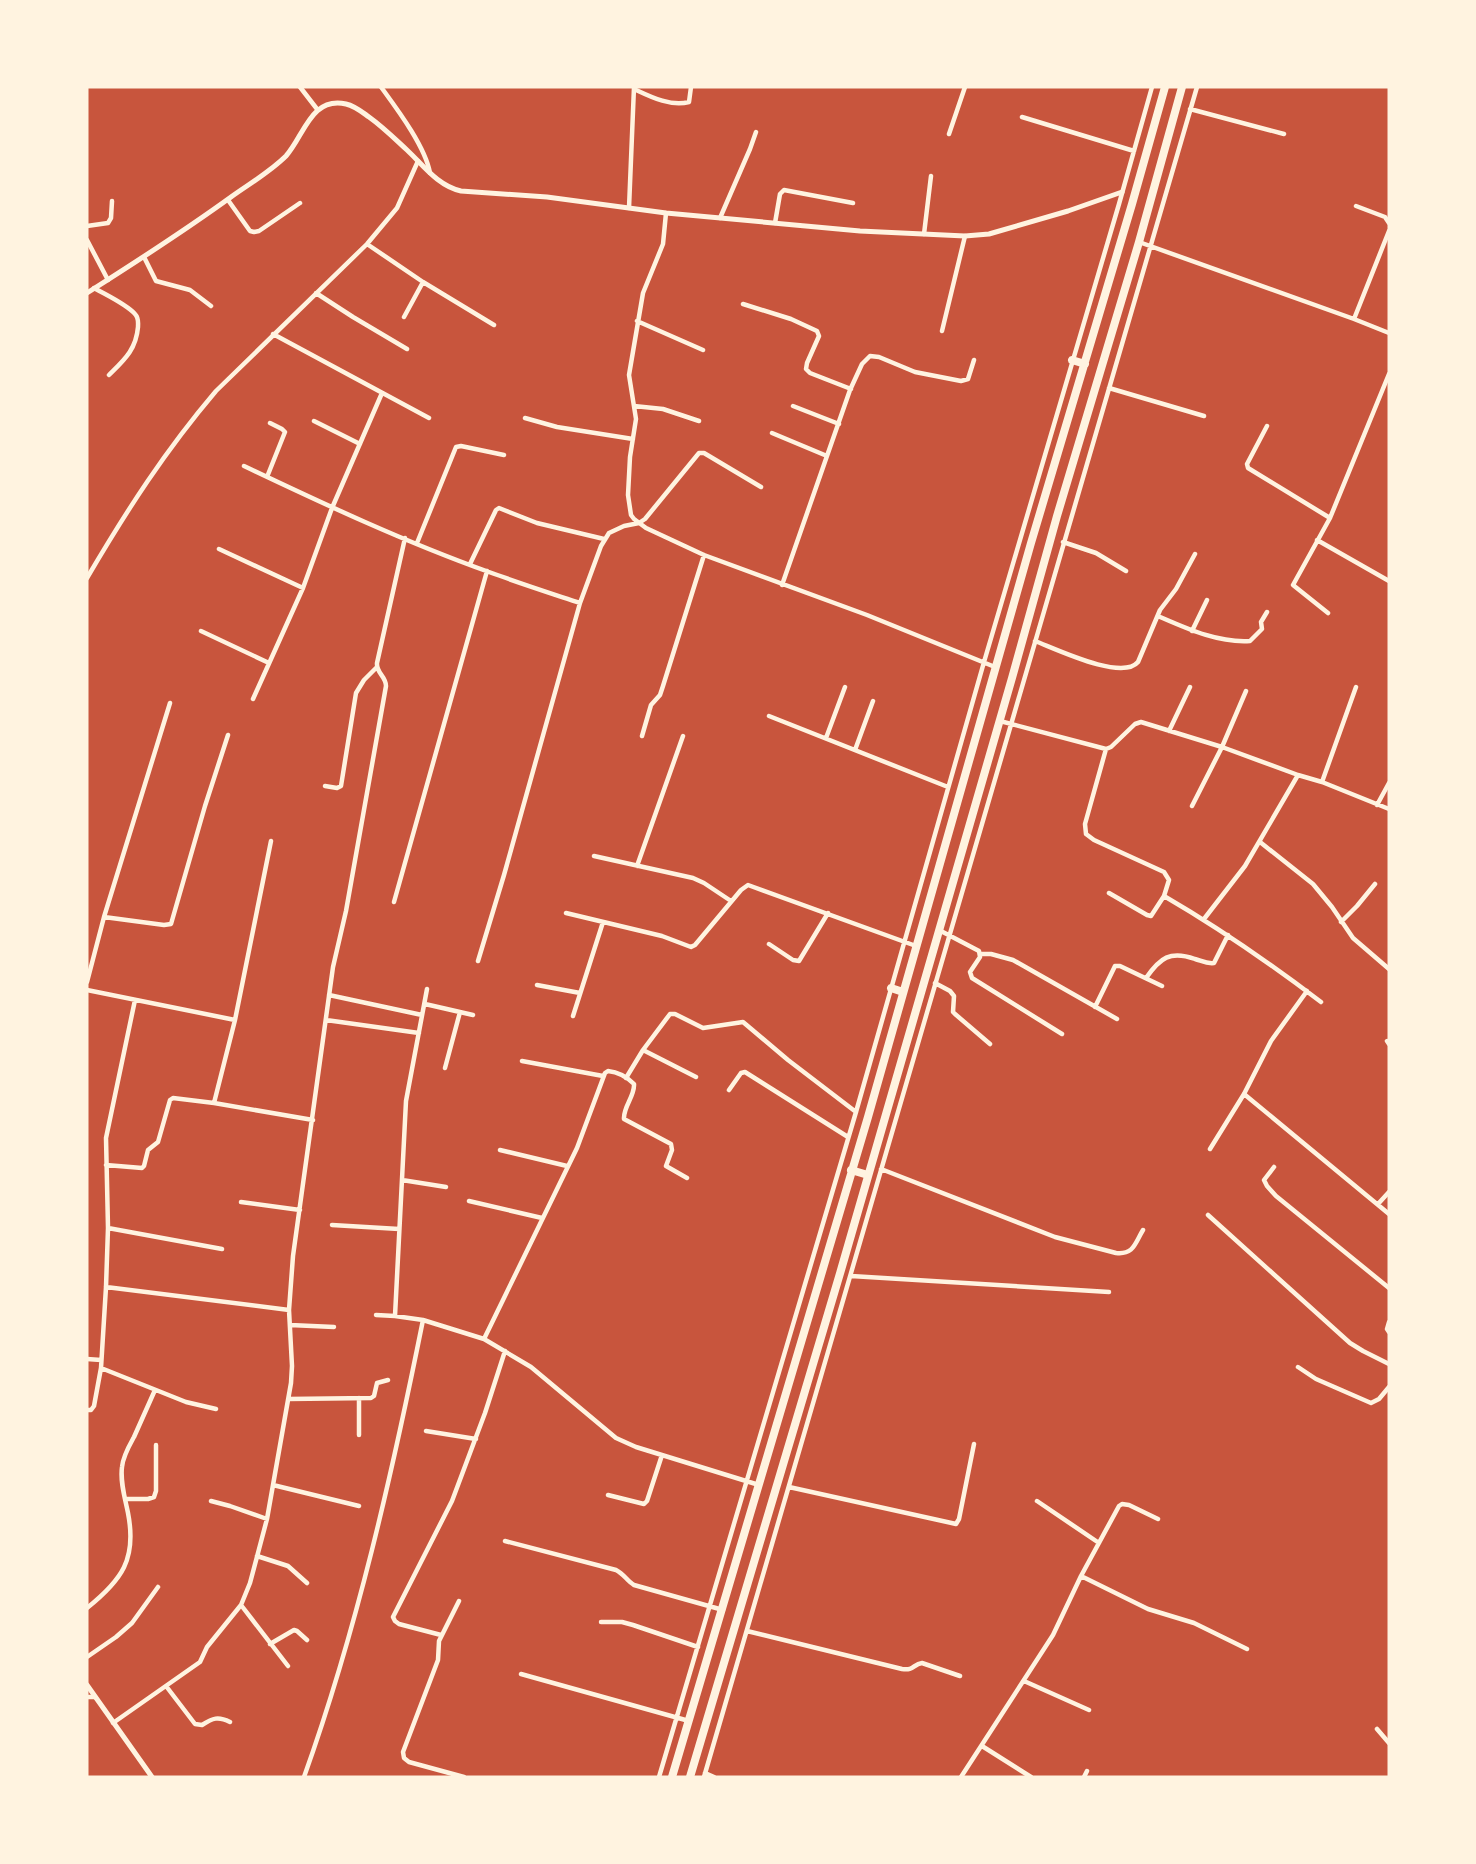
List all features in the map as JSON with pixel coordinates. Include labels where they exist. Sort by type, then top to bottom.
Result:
[{"type":"highway","points":[[672,1777],[723,1610],[1165,87]]},
{"type":"highway","points":[[690,1777],[739,1618],[868,1175],[1182,87]]},
{"type":"highway","points":[[1072,360],[1084,364]]},
{"type":"highway","points":[[891,988],[903,992]]},
{"type":"highway","points":[[851,1170],[868,1175]]},
{"type":"street","points":[[300,87],[317,109]]},
{"type":"street","points":[[381,87],[428,162],[430,173]]},
{"type":"street","points":[[629,208],[634,88],[656,99],[684,103],[689,102],[691,87]]},
{"type":"street","points":[[949,134],[965,87]]},
{"type":"street","points":[[659,1777],[856,1112],[903,941],[1152,87]]},
{"type":"street","points":[[714,1777],[705,1775],[1197,87]]},
{"type":"street","points":[[87,293],[228,200],[286,156],[317,109],[324,105],[338,103],[354,106],[430,173],[445,185],[456,190],[547,197],[666,213],[860,231],[965,237],[989,234],[1122,192]]},
{"type":"street","points":[[1190,109],[1284,134]]},
{"type":"street","points":[[1022,117],[1134,151]]},
{"type":"street","points":[[720,218],[756,132]]},
{"type":"street","points":[[87,578],[138,492],[165,454],[216,391],[367,244],[397,208],[418,161]]},
{"type":"street","points":[[924,234],[931,176]]},
{"type":"street","points":[[775,223],[780,194],[784,190],[853,203]]},
{"type":"street","points":[[228,200],[250,231],[254,232],[259,231],[300,203]]},
{"type":"street","points":[[87,226],[108,223],[111,218],[112,201]]},
{"type":"street","points":[[1356,206],[1385,217],[1389,223]]},
{"type":"street","points":[[666,213],[663,244],[643,293],[629,375],[636,419],[630,457],[628,495],[631,515],[639,523],[704,555],[867,615],[996,667]]},
{"type":"street","points":[[1354,319],[1389,231]]},
{"type":"street","points":[[942,331],[965,237]]},
{"type":"street","points":[[87,240],[108,280]]},
{"type":"street","points":[[1139,242],[1389,333]]},
{"type":"street","points":[[367,244],[423,282],[494,325]]},
{"type":"street","points":[[144,257],[156,281],[190,290],[211,306]]},
{"type":"street","points":[[404,317],[423,282]]},
{"type":"street","points":[[94,288],[133,312],[138,318],[133,348],[109,375]]},
{"type":"street","points":[[316,293],[407,349]]},
{"type":"street","points":[[743,304],[786,317],[817,332],[819,336],[806,369],[810,373],[851,389]]},
{"type":"street","points":[[638,321],[703,350]]},
{"type":"street","points":[[273,334],[429,418]]},
{"type":"street","points":[[782,585],[851,389],[862,364],[870,356],[879,357],[915,372],[961,381],[968,379],[974,360]]},
{"type":"street","points":[[1328,613],[1293,585],[1330,518],[1389,374]]},
{"type":"street","points":[[1108,388],[1204,416]]},
{"type":"street","points":[[253,699],[303,588],[332,508],[382,393]]},
{"type":"street","points":[[634,406],[663,409],[699,421]]},
{"type":"street","points":[[793,406],[839,424]]},
{"type":"street","points":[[525,418],[557,427],[633,439]]},
{"type":"street","points":[[314,421],[360,444]]},
{"type":"street","points":[[267,477],[285,432],[270,423]]},
{"type":"street","points":[[1268,426],[1247,464],[1248,470],[1330,518]]},
{"type":"street","points":[[772,433],[827,456]]},
{"type":"street","points":[[417,543],[456,447],[461,446],[504,455]]},
{"type":"street","points":[[478,961],[580,603],[604,539],[615,530],[645,519],[699,453],[704,453],[761,487]]},
{"type":"street","points":[[244,466],[332,508],[417,543],[486,571],[580,603]]},
{"type":"street","points":[[470,564],[499,508],[537,522],[604,539]]},
{"type":"street","points":[[325,786],[338,788],[341,786],[356,693],[364,680],[377,667],[405,538]]},
{"type":"street","points":[[1317,540],[1389,581]]},
{"type":"street","points":[[1064,542],[1096,553],[1126,571]]},
{"type":"street","points":[[219,549],[303,588]]},
{"type":"street","points":[[1035,641],[1099,665],[1134,667],[1160,610],[1176,589],[1195,554]]},
{"type":"street","points":[[642,736],[651,705],[660,695],[704,555]]},
{"type":"street","points":[[394,902],[486,571]]},
{"type":"street","points":[[1192,631],[1207,600]]},
{"type":"street","points":[[1158,616],[1192,631],[1233,642],[1250,641],[1262,629],[1261,622],[1267,612]]},
{"type":"street","points":[[201,631],[269,663]]},
{"type":"street","points":[[113,1723],[201,1662],[207,1647],[241,1605],[250,1583],[267,1519],[292,1366],[289,1311],[293,1256],[329,995],[386,686],[377,667]]},
{"type":"street","points":[[826,738],[845,687]]},
{"type":"street","points":[[1169,731],[1190,687]]},
{"type":"street","points":[[1322,782],[1356,687]]},
{"type":"street","points":[[1192,807],[1222,747],[1246,691]]},
{"type":"street","points":[[855,750],[873,701]]},
{"type":"street","points":[[87,982],[104,917],[170,703]]},
{"type":"street","points":[[769,716],[948,787]]},
{"type":"street","points":[[1000,721],[1106,749],[1138,722],[1222,747],[1322,782],[1389,809]]},
{"type":"street","points":[[104,917],[171,924],[228,735]]},
{"type":"street","points":[[637,866],[683,736]]},
{"type":"street","points":[[1106,749],[1085,824],[1086,834],[1094,840],[1164,872],[1169,880],[1164,896],[1154,914],[1150,916],[1109,893]]},
{"type":"street","points":[[1204,919],[1240,873],[1298,775]]},
{"type":"street","points":[[1377,805],[1389,783]]},
{"type":"street","points":[[214,1103],[235,1020],[271,841]]},
{"type":"street","points":[[1260,842],[1313,884],[1353,938],[1389,969]]},
{"type":"street","points":[[594,856],[693,878],[730,901]]},
{"type":"street","points":[[1341,922],[1375,884]]},
{"type":"street","points":[[566,913],[662,936],[691,947],[730,901],[744,886],[748,885],[915,946]]},
{"type":"street","points":[[1164,896],[1228,935],[1321,1002]]},
{"type":"street","points":[[769,944],[793,960],[799,961],[828,913]]},
{"type":"street","points":[[573,1016],[603,922]]},
{"type":"street","points":[[939,930],[973,946],[981,954],[991,954],[1012,960],[1118,1019]]},
{"type":"street","points":[[1146,978],[1157,964],[1170,956],[1186,956],[1209,964],[1214,963],[1228,935]]},
{"type":"street","points":[[981,954],[970,972],[972,978],[1062,1034]]},
{"type":"street","points":[[1095,1007],[1115,966],[1120,966],[1162,986]]},
{"type":"street","points":[[935,983],[950,991],[954,996],[953,1012],[990,1044]]},
{"type":"street","points":[[537,985],[580,993]]},
{"type":"street","points":[[395,1316],[406,1101],[427,989]]},
{"type":"street","points":[[87,990],[235,1020]]},
{"type":"street","points":[[1210,1149],[1244,1094],[1271,1041],[1307,991]]},
{"type":"street","points":[[329,995],[422,1015]]},
{"type":"street","points":[[87,1410],[94,1406],[101,1360],[108,1228],[105,1148],[107,1128],[135,1000]]},
{"type":"street","points":[[424,1004],[473,1015]]},
{"type":"street","points":[[445,1068],[460,1012]]},
{"type":"street","points":[[626,1078],[643,1050],[670,1014],[675,1014],[703,1028],[743,1022],[856,1112]]},
{"type":"street","points":[[326,1020],[419,1033]]},
{"type":"street","points":[[643,1050],[696,1077]]},
{"type":"street","points":[[522,1061],[603,1076]]},
{"type":"street","points":[[484,1339],[581,1139],[603,1076],[608,1071],[626,1078],[635,1086],[624,1113],[624,1119],[671,1144],[673,1149],[666,1166],[687,1179]]},
{"type":"street","points":[[729,1090],[741,1074],[747,1073],[848,1137]]},
{"type":"street","points":[[1244,1094],[1389,1214]]},
{"type":"street","points":[[106,1165],[144,1167],[148,1150],[158,1142],[171,1099],[214,1103],[313,1120]]},
{"type":"street","points":[[500,1150],[567,1166]]},
{"type":"street","points":[[1274,1167],[1264,1180],[1276,1196],[1389,1288]]},
{"type":"street","points":[[881,1169],[1055,1238],[1107,1251],[1123,1254],[1132,1250],[1143,1230]]},
{"type":"street","points":[[402,1180],[446,1187]]},
{"type":"street","points":[[1378,1204],[1389,1192]]},
{"type":"street","points":[[469,1201],[542,1218]]},
{"type":"street","points":[[241,1202],[300,1210]]},
{"type":"street","points":[[1208,1215],[1350,1343],[1389,1364]]},
{"type":"street","points":[[332,1225],[399,1229]]},
{"type":"street","points":[[108,1228],[222,1249]]},
{"type":"street","points":[[850,1276],[1109,1292]]},
{"type":"street","points":[[106,1287],[289,1311]]},
{"type":"street","points":[[376,1315],[423,1320],[484,1339],[548,1380],[616,1438],[636,1447],[759,1485]]},
{"type":"street","points":[[304,1777],[336,1681],[356,1607],[400,1437],[423,1320]]},
{"type":"street","points":[[1389,1322],[1387,1329],[1389,1332]]},
{"type":"street","points":[[290,1325],[334,1327]]},
{"type":"street","points":[[441,1635],[399,1624],[393,1617],[445,1518],[506,1352]]},
{"type":"street","points":[[87,1359],[101,1360]]},
{"type":"street","points":[[1298,1367],[1316,1379],[1371,1403],[1378,1399],[1389,1386]]},
{"type":"street","points":[[100,1368],[186,1402],[216,1408]]},
{"type":"street","points":[[288,1399],[374,1396],[377,1383],[388,1380]]},
{"type":"street","points":[[87,1608],[107,1592],[120,1577],[128,1558],[130,1530],[121,1471],[123,1458],[155,1390]]},
{"type":"street","points":[[359,1398],[360,1435]]},
{"type":"street","points":[[426,1431],[476,1438]]},
{"type":"street","points":[[125,1499],[154,1497],[156,1444]]},
{"type":"street","points":[[789,1487],[956,1524],[959,1520],[974,1444]]},
{"type":"street","points":[[608,1495],[645,1504],[662,1455]]},
{"type":"street","points":[[273,1485],[359,1506]]},
{"type":"street","points":[[211,1501],[267,1519]]},
{"type":"street","points":[[1037,1501],[1099,1543]]},
{"type":"street","points":[[962,1777],[1053,1635],[1117,1509],[1122,1504],[1128,1505],[1158,1520]]},
{"type":"street","points":[[506,1541],[616,1570],[634,1586],[723,1610]]},
{"type":"street","points":[[257,1556],[288,1566],[307,1583]]},
{"type":"street","points":[[1082,1576],[1148,1609],[1194,1623],[1247,1649]]},
{"type":"street","points":[[87,1657],[132,1623],[158,1587]]},
{"type":"street","points":[[459,1601],[441,1635],[438,1660],[403,1752],[404,1758],[409,1762],[464,1777]]},
{"type":"street","points":[[241,1605],[288,1666]]},
{"type":"street","points":[[601,1622],[622,1622],[698,1647]]},
{"type":"street","points":[[270,1644],[294,1630],[307,1640]]},
{"type":"street","points":[[747,1631],[902,1669],[911,1669],[922,1663],[960,1676]]},
{"type":"street","points":[[521,1674],[690,1722]]},
{"type":"street","points":[[1024,1681],[1089,1710]]},
{"type":"street","points":[[87,1685],[152,1777]]},
{"type":"street","points":[[166,1686],[195,1724],[202,1725],[218,1717],[230,1722]]},
{"type":"street","points":[[87,1697],[95,1697]]},
{"type":"street","points":[[1377,1730],[1389,1743]]},
{"type":"street","points":[[982,1746],[1031,1777]]},
{"type":"street","points":[[1084,1777],[1087,1770]]}]
